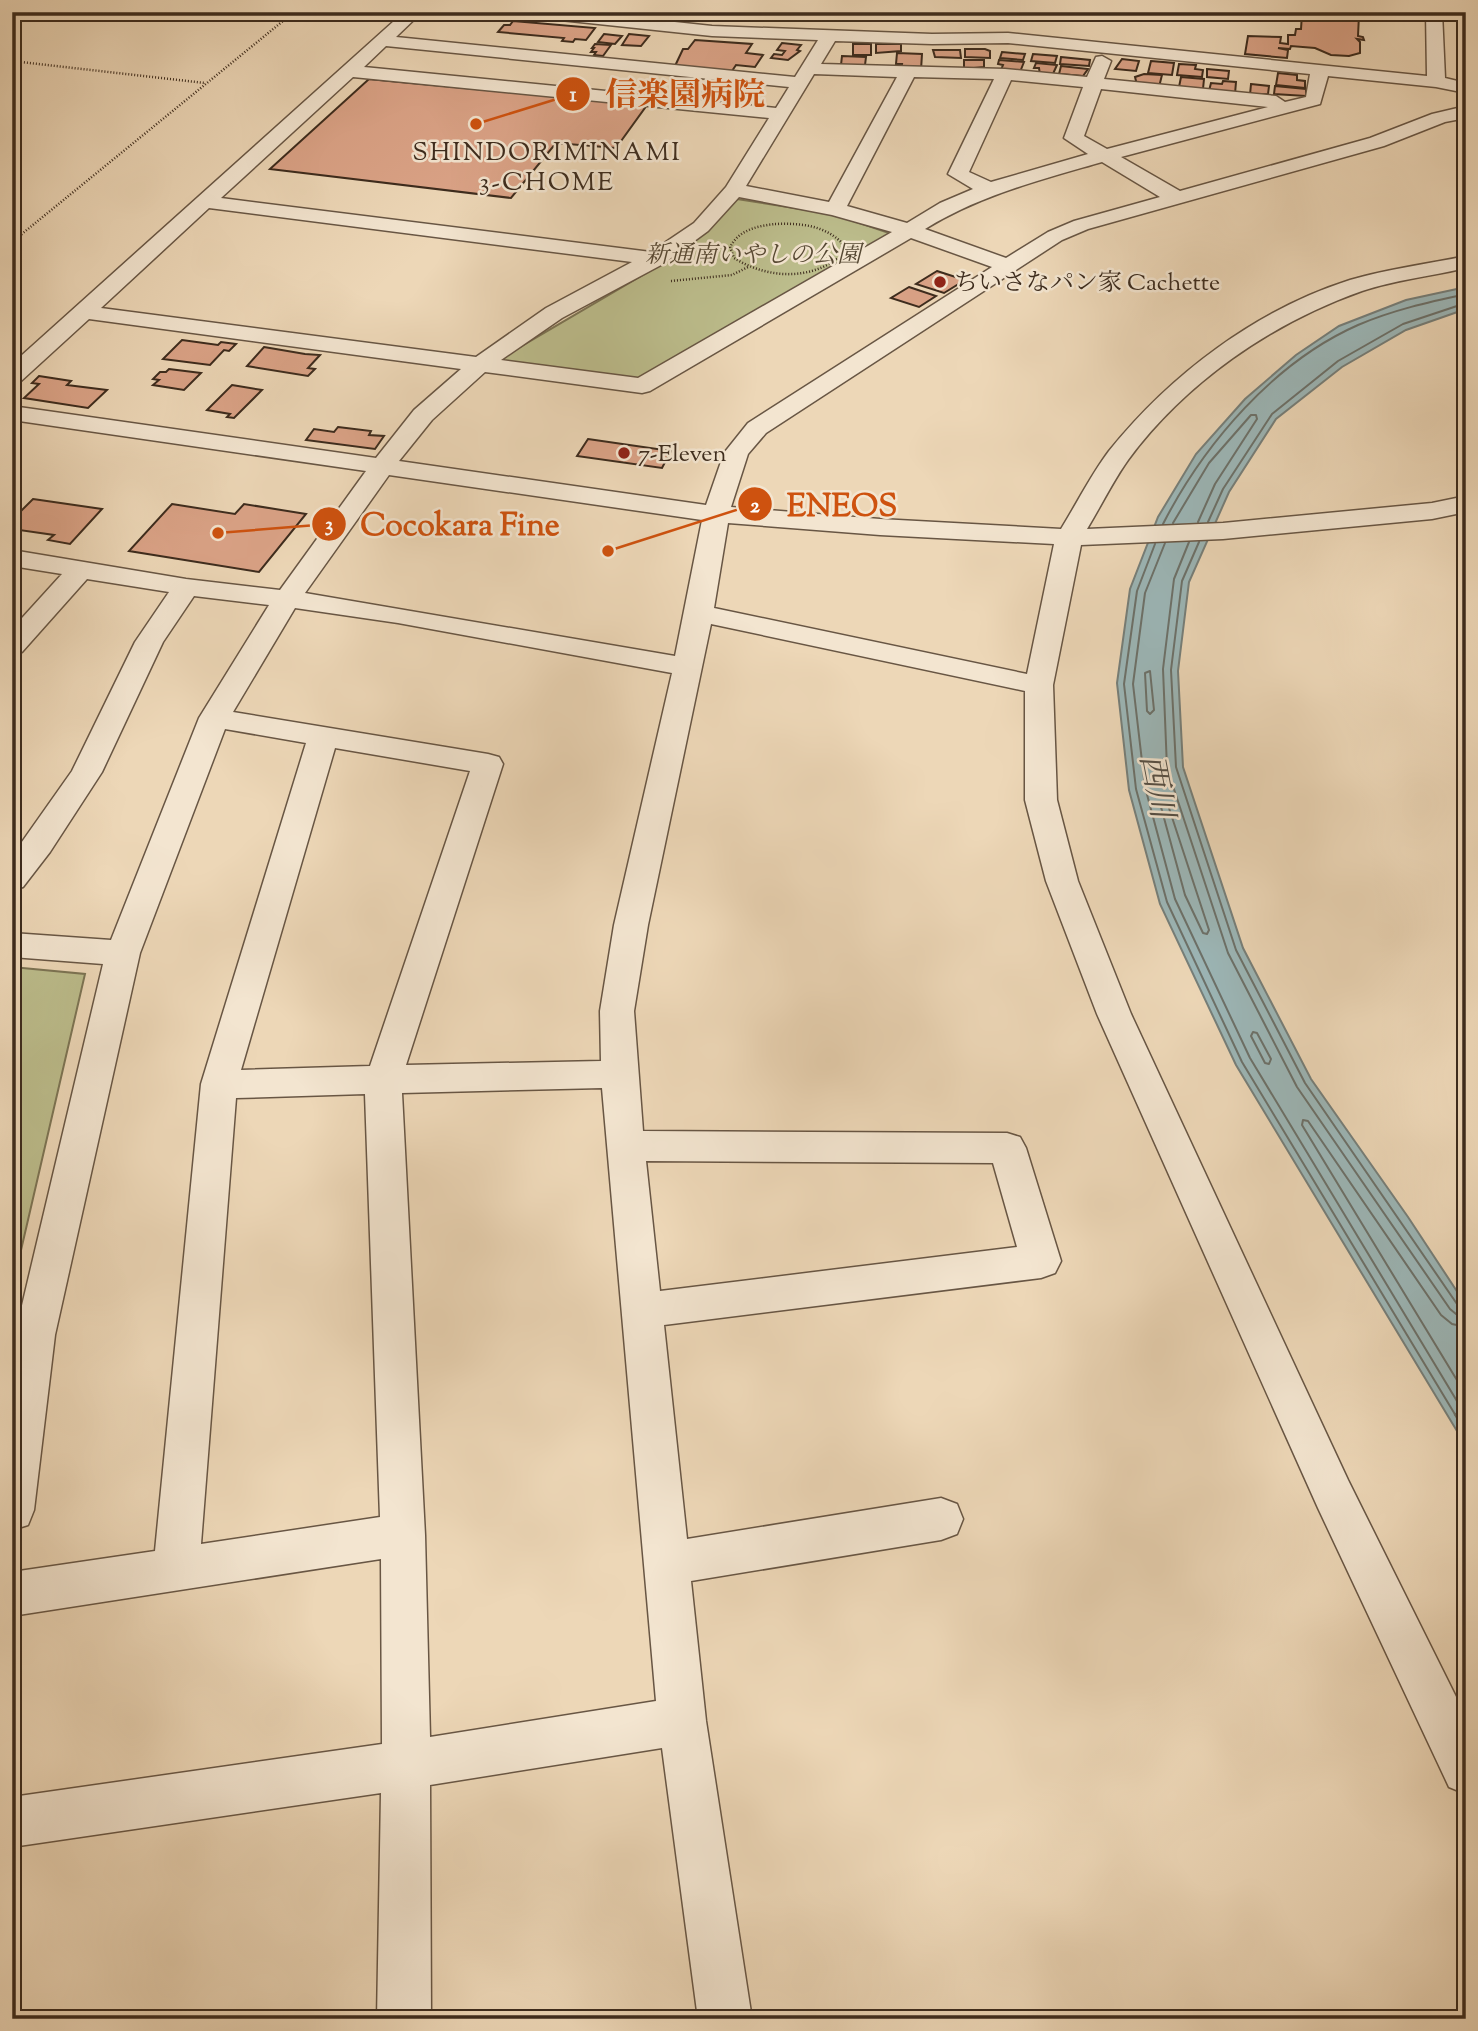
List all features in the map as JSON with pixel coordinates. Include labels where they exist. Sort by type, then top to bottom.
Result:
[{"type":"street","points":[[12,377],[414,12]]},
{"type":"street","points":[[532,12],[712,31],[932,39],[1008,38],[1436,79],[1466,88]]},
{"type":"street","points":[[1434,12],[1436,79]]},
{"type":"street","points":[[12,1510],[35,1335],[123,953],[214,718],[286,600],[382,466],[424,415],[482,363],[554,313],[655,259],[701,228],[734,190],[830,35]]},
{"type":"street","points":[[383,41],[805,76],[908,72],[1005,74],[1095,83],[1188,105],[1297,104]]},
{"type":"street","points":[[1107,48],[1074,138],[1177,198]]},
{"type":"street","points":[[85,312],[642,386],[845,270],[947,208],[989,190],[1102,156],[1314,100],[1320,69]]},
{"type":"street","points":[[350,71],[782,114]]},
{"type":"street","points":[[835,209],[908,72]]},
{"type":"street","points":[[989,190],[958,174],[1005,74]]},
{"type":"street","points":[[1188,105],[1214,126]]},
{"type":"street","points":[[725,2019],[682,1721],[619,1074],[617,1011],[699,613],[716,514],[736,453],[757,428],[1055,236],[1081,225],[1377,142],[1439,118],[1466,112]]},
{"type":"street","points":[[734,190],[835,209],[908,230],[1009,266]]},
{"type":"street","points":[[206,202],[655,259]]},
{"type":"street","points":[[1466,262],[1358,285],[1295,310],[1240,342],[1159,408],[1117,458],[1069,537],[1039,685],[1041,800],[1062,881],[1114,1014],[1332,1494],[1466,1770]]},
{"type":"street","points":[[12,413],[716,514],[880,527],[1069,537],[1114,536],[1223,531],[1432,511],[1466,504]]},
{"type":"street","points":[[12,558],[186,587],[404,616],[414,620],[687,667]]},
{"type":"street","points":[[12,646],[81,569]]},
{"type":"street","points":[[12,878],[40,844],[87,772],[149,642],[186,587]]},
{"type":"street","points":[[699,613],[1039,685]]},
{"type":"street","points":[[214,718],[488,764],[383,1082],[403,1535],[406,1765],[404,2019]]},
{"type":"street","points":[[176,1569],[219,1084],[323,737]]},
{"type":"street","points":[[12,945],[123,953]]},
{"type":"street","points":[[219,1084],[619,1074]]},
{"type":"street","points":[[626,1146],[1007,1149],[1041,1261],[642,1310]]},
{"type":"street","points":[[667,1564],[941,1519]]},
{"type":"street","points":[[12,1594],[403,1535]]},
{"type":"street","points":[[12,1822],[406,1765],[682,1721]]},
{"type":"path","points":[[12,242],[294,12]]},
{"type":"path","points":[[12,61],[206,83]]},
{"type":"path","points":[[663,283],[732,275],[749,267],[779,273],[812,271],[837,260],[842,255],[842,243],[831,233],[811,226],[787,223],[763,225],[736,236],[730,247],[734,258],[749,267]]},
{"type":"green space","name":"新通南いやしの公園","points":[[737,199],[833,214],[892,234],[641,382],[496,361],[665,262]]},
{"type":"green space","points":[[12,967],[85,974],[12,1289]]},
{"type":"water","name":"西川","points":[[1466,287],[1466,309],[1406,330],[1342,367],[1276,419],[1229,492],[1189,582],[1178,671],[1183,767],[1243,948],[1311,1079],[1466,1305],[1466,1446],[1236,1065],[1160,904],[1129,790],[1117,683],[1130,589],[1158,517],[1196,454],[1245,399],[1296,355],[1339,326],[1406,300]]},
{"type":"building","points":[[1355,12],[1359,15],[1358,36],[1364,40],[1357,39],[1360,42],[1360,53],[1349,56],[1331,55],[1315,48],[1291,46],[1290,49],[1278,48],[1288,50],[1287,58],[1245,54],[1248,36],[1281,37],[1280,43],[1288,44],[1288,35],[1295,35],[1296,29],[1301,29],[1302,14]]},
{"type":"building","points":[[513,21],[595,28],[586,40],[575,39],[573,42],[562,41],[564,38],[498,32]]},
{"type":"building","points":[[604,34],[622,36],[615,44],[598,42]]},
{"type":"building","points":[[629,34],[649,36],[641,46],[622,45]]},
{"type":"building","points":[[695,40],[752,44],[746,53],[763,55],[755,67],[736,65],[732,71],[675,66],[683,49],[688,49]]},
{"type":"building","points":[[782,43],[801,45],[797,50],[800,51],[788,60],[771,58],[774,54],[782,55],[785,51],[777,50]]},
{"type":"building","points":[[595,44],[611,45],[603,56],[591,52]]},
{"type":"building","points":[[853,44],[871,44],[871,55],[853,55]]},
{"type":"building","points":[[876,44],[901,44],[901,51],[876,53]]},
{"type":"building","points":[[965,49],[985,49],[990,51],[990,58],[965,57]]},
{"type":"building","points":[[933,50],[960,50],[961,58],[935,57]]},
{"type":"building","points":[[1002,52],[1025,54],[1023,60],[1000,58]]},
{"type":"building","points":[[897,53],[922,54],[921,70],[901,69],[902,64],[896,64]]},
{"type":"building","points":[[1033,54],[1057,56],[1055,63],[1031,61]]},
{"type":"building","points":[[842,56],[866,57],[865,65],[841,65]]},
{"type":"building","points":[[1061,57],[1090,60],[1089,66],[1060,64]]},
{"type":"building","points":[[1122,59],[1139,61],[1136,71],[1115,69]]},
{"type":"building","points":[[964,60],[984,60],[984,67],[964,69]]},
{"type":"building","points":[[999,60],[1024,62],[1020,72],[1001,70],[1003,65],[998,64]]},
{"type":"building","points":[[1151,61],[1174,63],[1172,75],[1148,73]]},
{"type":"building","points":[[1036,63],[1057,65],[1052,76],[1040,75],[1039,68],[1034,68]]},
{"type":"building","points":[[1179,64],[1196,65],[1195,69],[1203,70],[1202,77],[1177,75]]},
{"type":"building","points":[[1061,66],[1088,69],[1083,76],[1059,74]]},
{"type":"building","points":[[1207,69],[1229,71],[1228,79],[1207,77]]},
{"type":"building","points":[[1278,73],[1297,75],[1297,80],[1305,81],[1305,88],[1276,85]]},
{"type":"building","points":[[1144,74],[1162,75],[1159,87],[1137,85],[1135,77]]},
{"type":"building","points":[[1181,77],[1204,79],[1203,89],[1179,87]]},
{"type":"building","points":[[369,79],[647,105],[616,148],[556,143],[511,198],[270,169]]},
{"type":"building","points":[[1223,81],[1236,82],[1235,94],[1209,91],[1211,83],[1222,84]]},
{"type":"building","points":[[1251,84],[1269,86],[1268,94],[1250,95]]},
{"type":"building","points":[[1275,86],[1306,89],[1306,96],[1274,94]]},
{"type":"building","name":"ちいさなパン家 Cachette","points":[[937,271],[965,280],[944,293],[916,284]]},
{"type":"building","points":[[909,287],[936,296],[919,307],[891,298]]},
{"type":"building","points":[[182,340],[218,345],[221,342],[236,344],[229,351],[224,350],[210,365],[163,359]]},
{"type":"building","points":[[264,347],[320,355],[308,368],[315,369],[308,376],[247,366]]},
{"type":"building","points":[[169,369],[201,373],[184,390],[153,385],[159,380],[153,379],[160,372]]},
{"type":"building","points":[[39,376],[71,381],[67,385],[107,390],[88,408],[24,398],[39,384],[32,383]]},
{"type":"building","points":[[232,385],[262,390],[234,418],[227,417],[230,414],[207,410]]},
{"type":"building","points":[[338,427],[371,431],[369,435],[384,436],[375,449],[306,440],[314,429],[334,432]]},
{"type":"building","name":"7-Eleven","points":[[588,439],[671,451],[662,468],[577,456]]},
{"type":"building","points":[[33,499],[102,509],[70,544],[48,540],[54,535],[12,529],[12,520]]},
{"type":"building","points":[[172,504],[235,514],[244,504],[306,514],[259,572],[129,551]]},
{"type":"place","name":"信楽園病院","points":[[476,124]]},
{"type":"place","name":"ちいさなパン家 Cachette","points":[[940,282]]},
{"type":"place","name":"7-Eleven","points":[[624,453]]},
{"type":"place","name":"Cocokara Fine","points":[[218,533]]},
{"type":"place","name":"ENEOS","points":[[608,551]]},
{"type":"district","name":"SHINDORIMINAMI 3-CHOME","points":[[547,166]]}]
